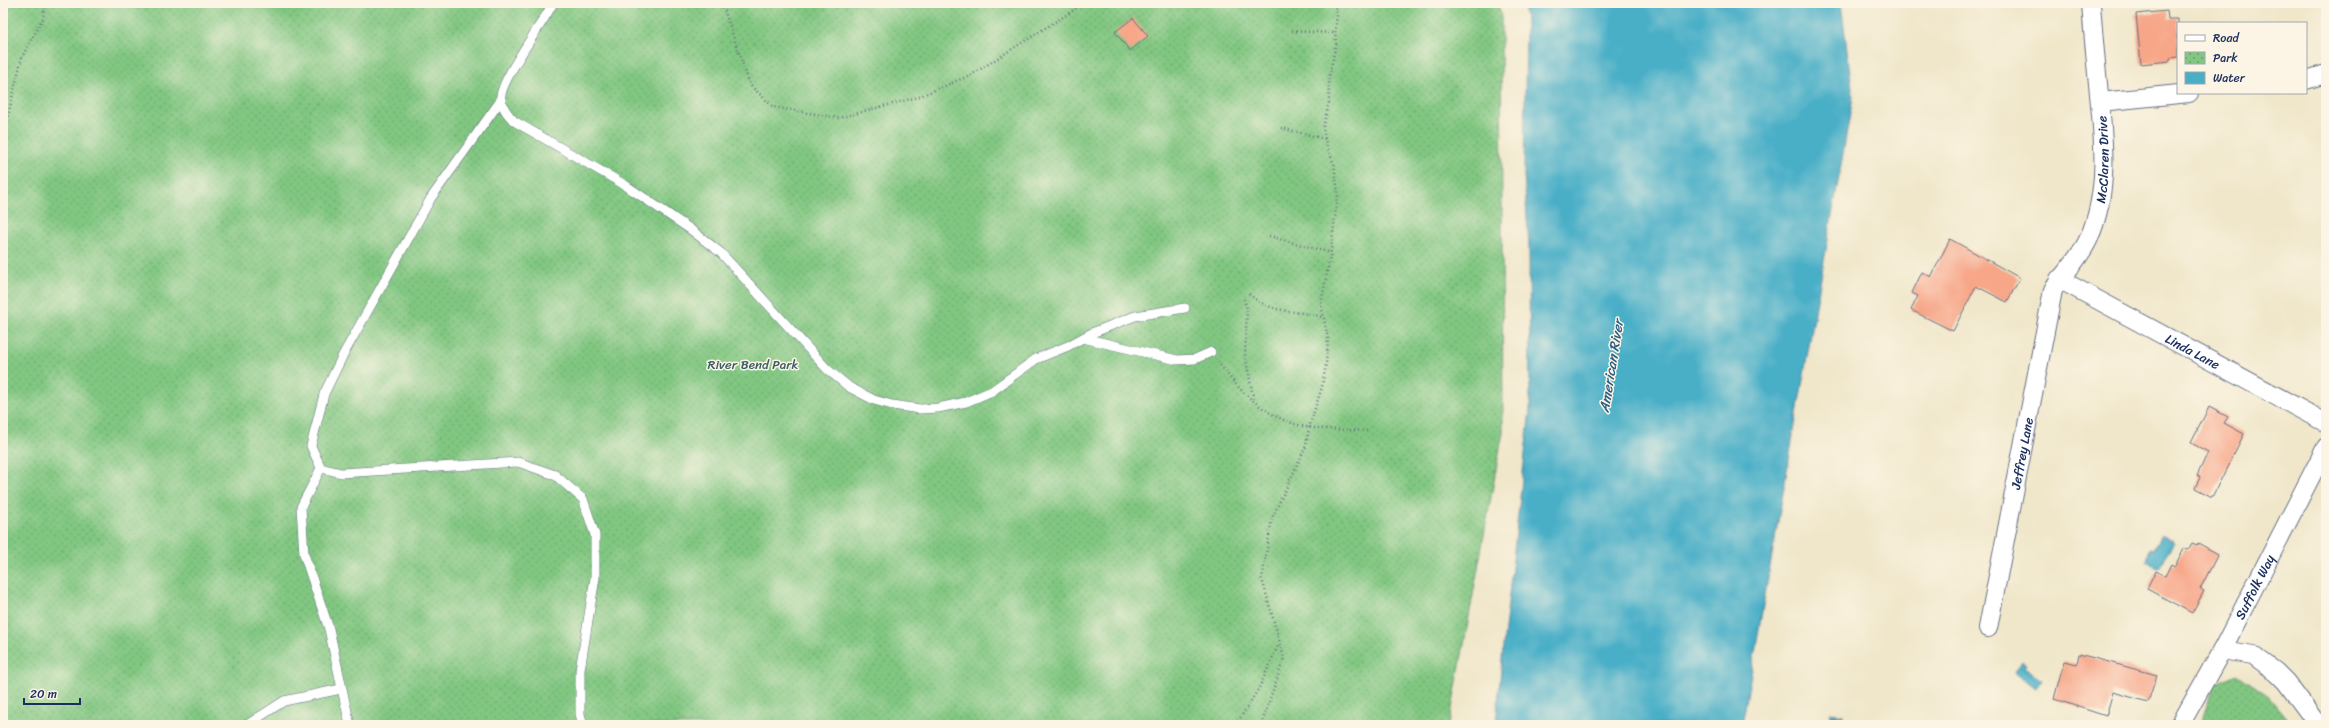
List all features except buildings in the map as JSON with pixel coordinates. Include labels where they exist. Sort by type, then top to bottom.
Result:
[{"type":"street","name":"McClaren Drive","points":[[2059,280],[2079,259],[2096,218],[2103,187],[2105,156],[2091,3]]},
{"type":"street","points":[[2307,80],[2326,74]]},
{"type":"street","points":[[2100,102],[2179,94]]},
{"type":"street","name":"Linda Lane","points":[[2059,280],[2326,423]]},
{"type":"street","name":"Jeffrey Lane","points":[[1988,628],[2053,290],[2059,280]]},
{"type":"street","name":"Suffolk Way","points":[[2180,725],[2222,650],[2326,447]]},
{"type":"street","points":[[2222,650],[2253,655],[2276,672],[2318,725]]},
{"type":"lane","points":[[321,468],[311,446],[324,394],[343,356],[432,198],[501,100],[503,84],[545,19],[553,3]]},
{"type":"lane","points":[[501,100],[507,114],[514,121],[625,185],[697,234],[721,253],[827,369],[849,387],[874,400],[892,405],[920,409],[938,408],[966,402],[992,391],[1036,358],[1068,346],[1135,316],[1185,308]]},
{"type":"lane","points":[[1083,338],[1177,360],[1195,358],[1211,352]]},
{"type":"lane","points":[[321,468],[341,473],[518,462],[555,475],[583,499],[595,535],[595,578],[580,670],[580,714],[583,725]]},
{"type":"lane","points":[[321,468],[301,508],[304,554],[328,628],[350,725]]},
{"type":"lane","points":[[247,725],[284,701],[341,689]]},
{"type":"path","points":[[3,136],[22,57],[43,18],[45,3]]},
{"type":"path","points":[[722,3],[750,85],[773,107],[838,118],[918,97],[971,75],[1085,3]]},
{"type":"path","points":[[1263,725],[1263,720],[1284,658],[1262,579],[1272,518],[1306,446],[1309,427],[1322,387],[1326,364],[1328,339],[1320,304],[1331,253],[1337,207],[1337,177],[1325,139],[1323,127],[1329,102],[1329,77],[1336,44],[1335,32],[1337,15],[1335,3]]},
{"type":"path","points":[[1292,31],[1335,32]]},
{"type":"path","points":[[1281,128],[1325,139]]},
{"type":"path","points":[[1268,236],[1331,253]]},
{"type":"path","points":[[1249,294],[1268,308],[1301,311],[1323,317]]},
{"type":"path","points":[[1244,299],[1247,309],[1245,355],[1255,401]]},
{"type":"path","points":[[1211,352],[1228,377],[1255,401],[1282,420],[1309,427],[1368,431]]},
{"type":"path","points":[[1236,725],[1259,688],[1279,643]]},
{"type":"green space","name":"River Bend Park","points":[[3,3],[1498,3],[1501,17],[1503,432],[1449,725],[3,725]]},
{"type":"green space","points":[[2237,674],[2269,696],[2293,725],[2200,725],[2215,683]]},
{"type":"water","name":"American River","points":[[1524,3],[1841,3],[1853,97],[1742,725],[1496,725],[1503,647],[1530,410],[1529,247],[1524,175],[1526,22]]},
{"type":"water","points":[[2161,535],[2175,542],[2158,568],[2147,561],[2150,549],[2153,550]]},
{"type":"water","points":[[2022,661],[2026,664],[2024,667],[2042,679],[2036,688],[2015,672]]},
{"type":"water","points":[[1830,713],[1843,715],[1841,725],[1828,725]]}]
